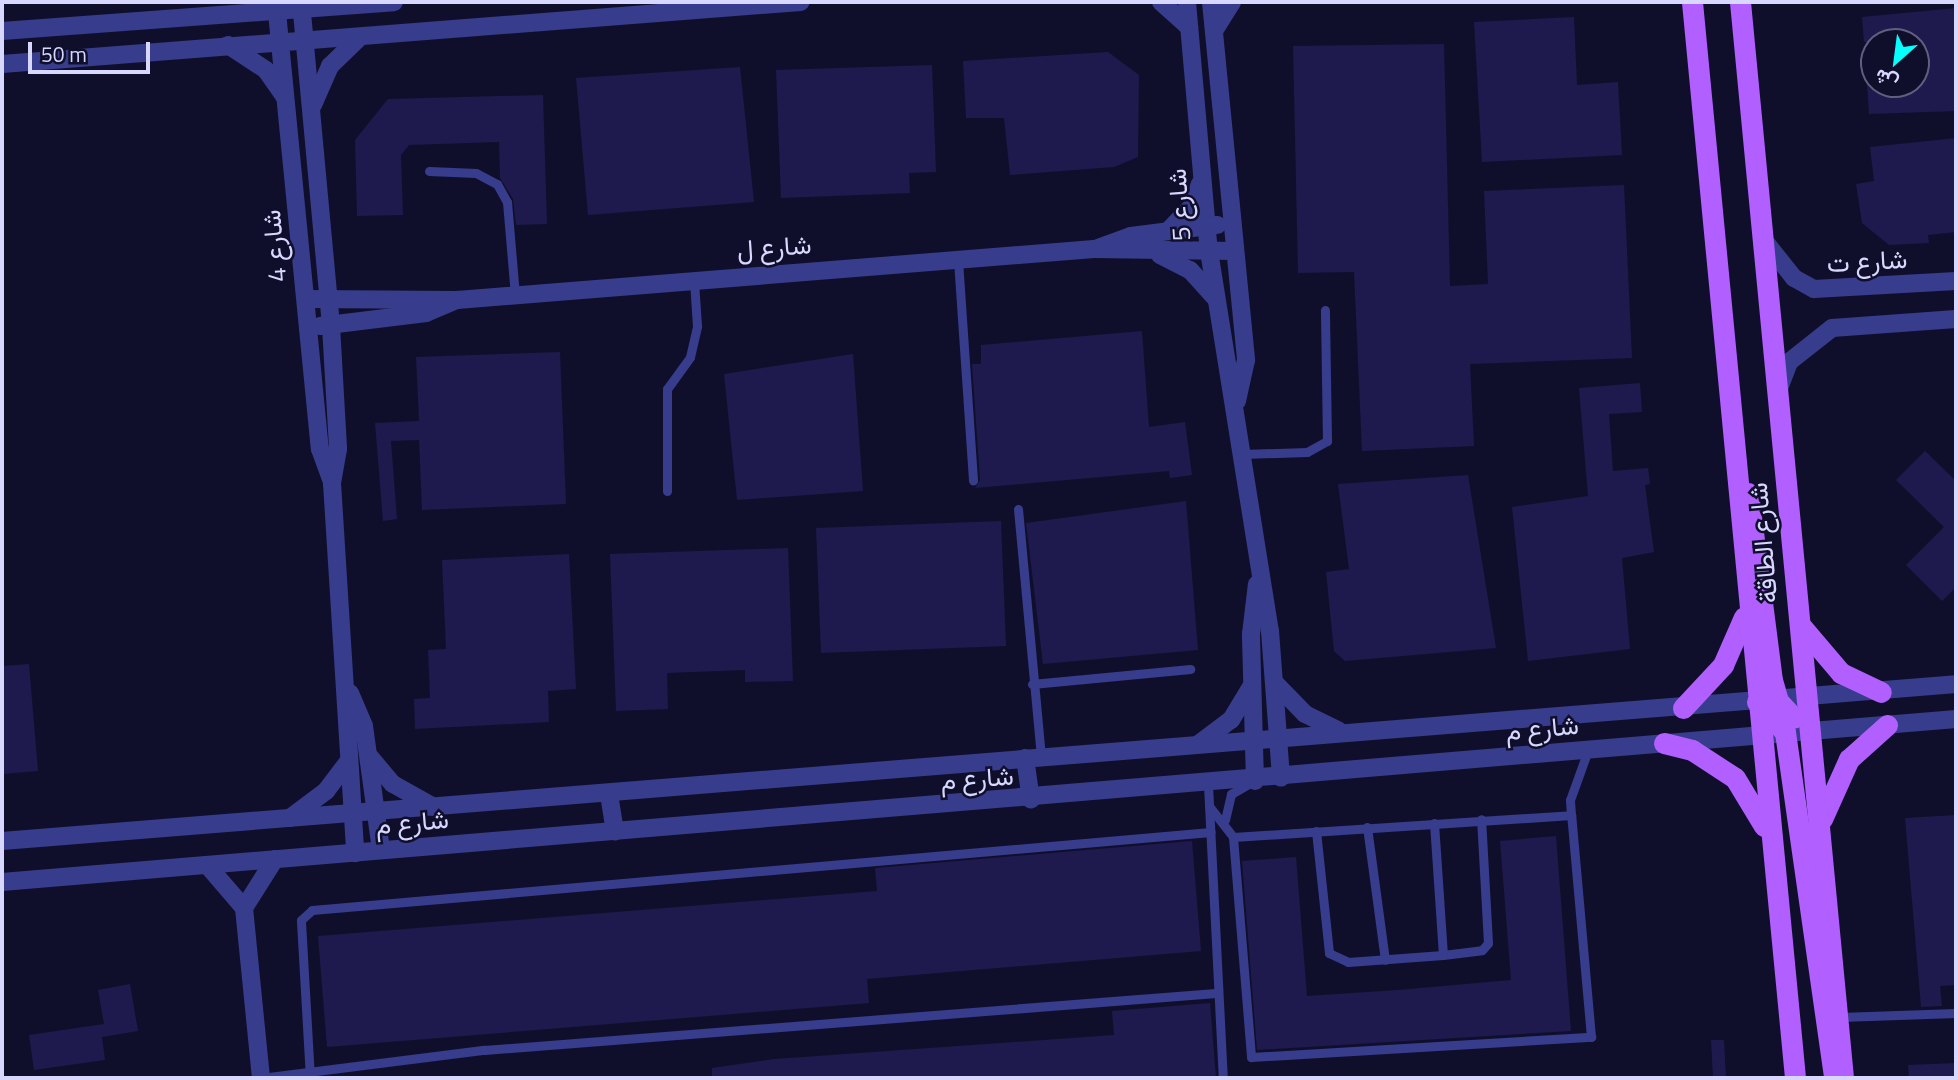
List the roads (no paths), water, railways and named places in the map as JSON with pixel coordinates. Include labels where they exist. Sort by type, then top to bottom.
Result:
[{"type":"main road","name":"شارع الطاقة","points":[[1692,2],[1731,412],[1746,611],[1767,701],[1760,734],[1795,1078]]},
{"type":"main road","name":"شارع الطاقة","points":[[1740,2],[1798,621],[1840,1017],[1843,1078]]},
{"type":"main road","points":[[1731,412],[1755,523],[1767,701],[1785,732],[1834,1078]]},
{"type":"main road","points":[[1683,708],[1723,665],[1746,611]]},
{"type":"main road","points":[[1798,621],[1841,673],[1881,692]]},
{"type":"main road","points":[[1767,701],[1810,730]]},
{"type":"main road","points":[[1819,828],[1849,759],[1887,725]]},
{"type":"main road","points":[[1664,743],[1703,756],[1735,778],[1772,845]]},
{"type":"street","points":[[2,31],[240,6],[394,2]]},
{"type":"street","points":[[2,65],[360,37],[700,5],[801,2]]},
{"type":"street","points":[[1161,2],[1189,27]]},
{"type":"street","name":"شارع 5","points":[[1188,2],[1206,226],[1222,362],[1237,401],[1258,580],[1275,683],[1281,778]]},
{"type":"street","name":"شارع 5","points":[[1211,2],[1246,360],[1237,401]]},
{"type":"street","points":[[1214,31],[1232,2]]},
{"type":"street","points":[[1682,2],[1696,34]]},
{"type":"street","name":"شارع 4","points":[[301,4],[331,326],[338,449],[332,483]]},
{"type":"street","name":"شارع 4","points":[[276,5],[320,449],[332,483],[350,693],[348,763],[355,853]]},
{"type":"street","points":[[311,108],[330,66],[360,37]]},
{"type":"street","points":[[228,46],[266,70],[287,104]]},
{"type":"street","points":[[1168,231],[1193,205],[1203,170]]},
{"type":"street","name":"شارع ل","points":[[306,299],[457,300],[1094,249],[1168,231],[1232,224]]},
{"type":"street","name":"شارع ت","points":[[1761,237],[1794,278],[1814,289],[1956,281]]},
{"type":"street","name":"شارع ل","points":[[1094,249],[1156,254],[1235,251]]},
{"type":"street","points":[[1156,254],[1190,270],[1215,298]]},
{"type":"street","name":"شارع ل","points":[[308,327],[426,313],[457,300]]},
{"type":"street","points":[[1777,394],[1789,362],[1832,328],[1956,318]]},
{"type":"street","name":"شارع 5","points":[[1255,781],[1252,684],[1258,580]]},
{"type":"street","points":[[1275,683],[1305,714],[1344,732]]},
{"type":"street","points":[[1196,745],[1231,720],[1252,684]]},
{"type":"street","name":"شارع م","points":[[2,841],[441,809],[1254,738],[1683,708],[1956,684]]},
{"type":"street","name":"شارع 4","points":[[350,693],[370,757],[381,850]]},
{"type":"street","name":"شارع م","points":[[2,882],[1031,800],[1760,734],[1956,719]]},
{"type":"street","points":[[370,757],[408,795],[441,809]]},
{"type":"street","points":[[1031,800],[1033,757]]},
{"type":"street","points":[[285,821],[314,803],[348,763]]},
{"type":"street","points":[[609,794],[615,832]]},
{"type":"street","points":[[244,908],[275,859]]},
{"type":"street","points":[[207,865],[244,908],[261,1078]]},
{"type":"lane","points":[[429,171],[476,173],[497,184],[507,202],[515,295]]},
{"type":"lane","points":[[958,260],[973,480]]},
{"type":"lane","points":[[667,491],[667,389],[690,357],[695,337],[694,279]]},
{"type":"lane","points":[[1243,454],[1313,451],[1327,441],[1325,310]]},
{"type":"lane","points":[[1018,509],[1032,684],[1033,757]]},
{"type":"lane","points":[[1032,684],[1190,668]]},
{"type":"lane","points":[[1209,806],[1226,822],[1233,837],[1251,1057],[1591,1037],[1570,800],[1588,750]]},
{"type":"lane","points":[[1226,822],[1231,794],[1255,781]]},
{"type":"lane","points":[[1208,785],[1216,993],[1223,1078]]},
{"type":"lane","points":[[1233,837],[1571,815]]},
{"type":"lane","points":[[1316,831],[1329,953],[1348,962],[1385,960],[1482,950],[1488,943],[1480,819]]},
{"type":"lane","points":[[1434,822],[1443,955]]},
{"type":"lane","points":[[1367,827],[1385,960]]},
{"type":"lane","points":[[310,1075],[301,920],[312,910],[1210,832]]},
{"type":"lane","points":[[261,1078],[310,1075],[484,1050],[1216,993]]},
{"type":"lane","points":[[1840,1017],[1956,1013]]}]
